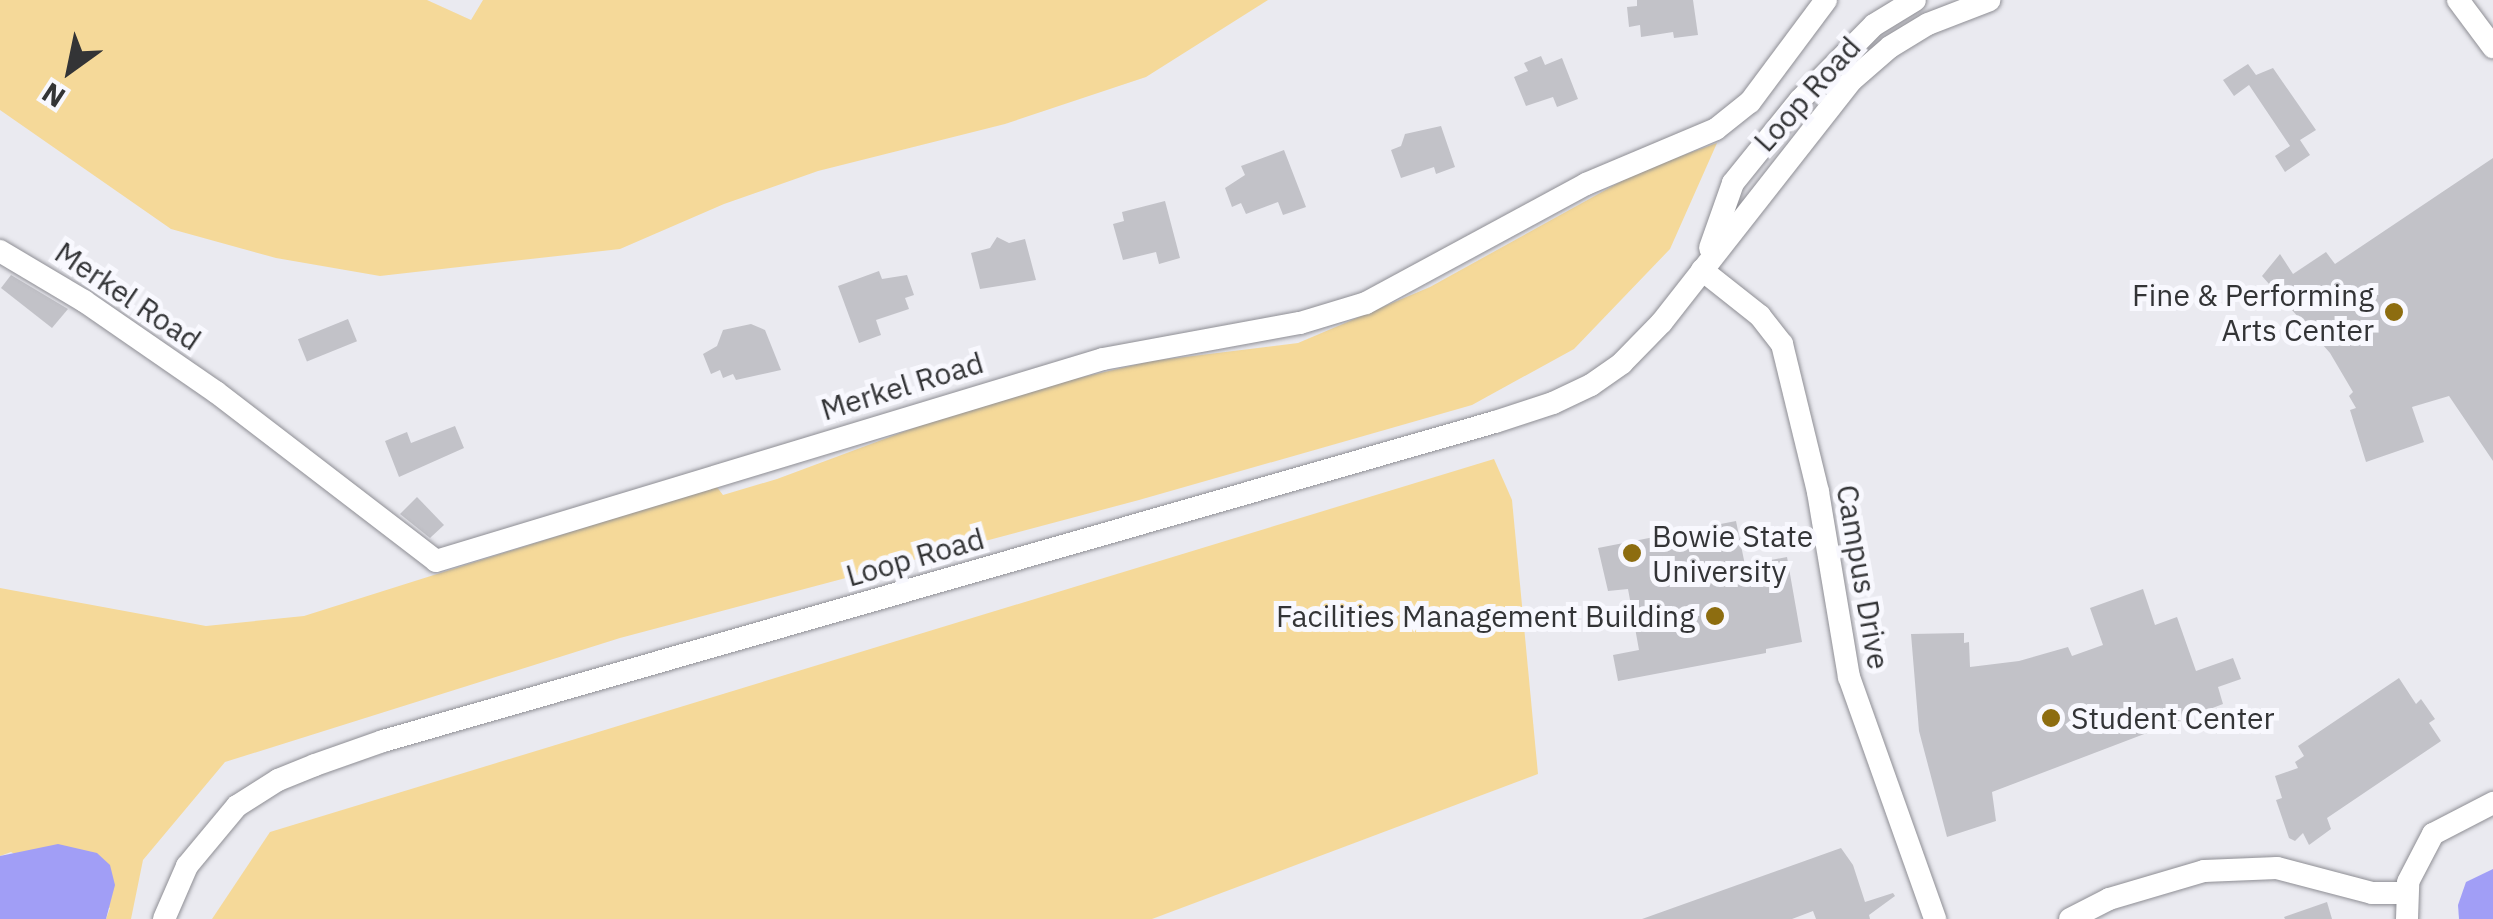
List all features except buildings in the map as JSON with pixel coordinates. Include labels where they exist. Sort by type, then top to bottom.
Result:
[{"type":"street","name":"Merkel Road","points":[[0,251],[84,301],[216,392],[436,560],[1103,359],[1300,323],[1366,303],[1586,184],[1716,129],[1750,102],[1826,0]]},
{"type":"street","name":"Loop Road","points":[[1702,270],[1733,183],[1744,169],[1833,61],[1874,25],[1916,0]]},
{"type":"street","name":"Loop Road","points":[[164,919],[187,866],[230,814],[256,792],[296,772],[383,740],[1552,404],[1622,364],[1662,322],[1852,80],[1890,46],[1928,24],[1990,0]]},
{"type":"street","points":[[2458,0],[2493,47]]},
{"type":"street","name":"Campus Drive","points":[[1702,270],[1760,316],[1782,344],[1818,492],[1849,677],[1936,919]]},
{"type":"street","points":[[2406,919],[2412,869],[2433,834],[2493,803]]},
{"type":"street","points":[[2070,919],[2109,899],[2204,872],[2277,868],[2372,893],[2407,892]]},
{"type":"shaded area","points":[[0,0],[427,0],[471,20],[483,0],[1268,0],[1146,77],[1005,124],[818,171],[724,204],[620,249],[380,276],[276,258],[171,229],[0,110]]},
{"type":"shaded area","points":[[1717,143],[1670,249],[1574,349],[1472,405],[1139,500],[620,638],[225,762],[143,860],[131,919],[106,919],[110,908],[11,852],[0,856],[0,588],[206,626],[304,616],[716,486],[723,495],[777,479],[997,397],[1152,361],[1298,343],[1430,287],[1640,171]]},
{"type":"shaded area","points":[[1494,459],[1512,500],[1538,774],[1152,919],[212,919],[270,832]]},
{"type":"shaded area","points":[[58,844],[97,853],[110,865],[115,885],[106,919],[0,919],[0,856]]},
{"type":"shaded area","points":[[2493,869],[2493,919],[2459,919],[2458,905],[2466,882]]},
{"type":"place","name":"Fine & Performing Arts Center","points":[[2394,312]]},
{"type":"place","name":"Bowie State University","points":[[1632,553]]},
{"type":"place","name":"Facilities Management Building","points":[[1715,616]]},
{"type":"place","name":"Student Center","points":[[2051,718]]}]
